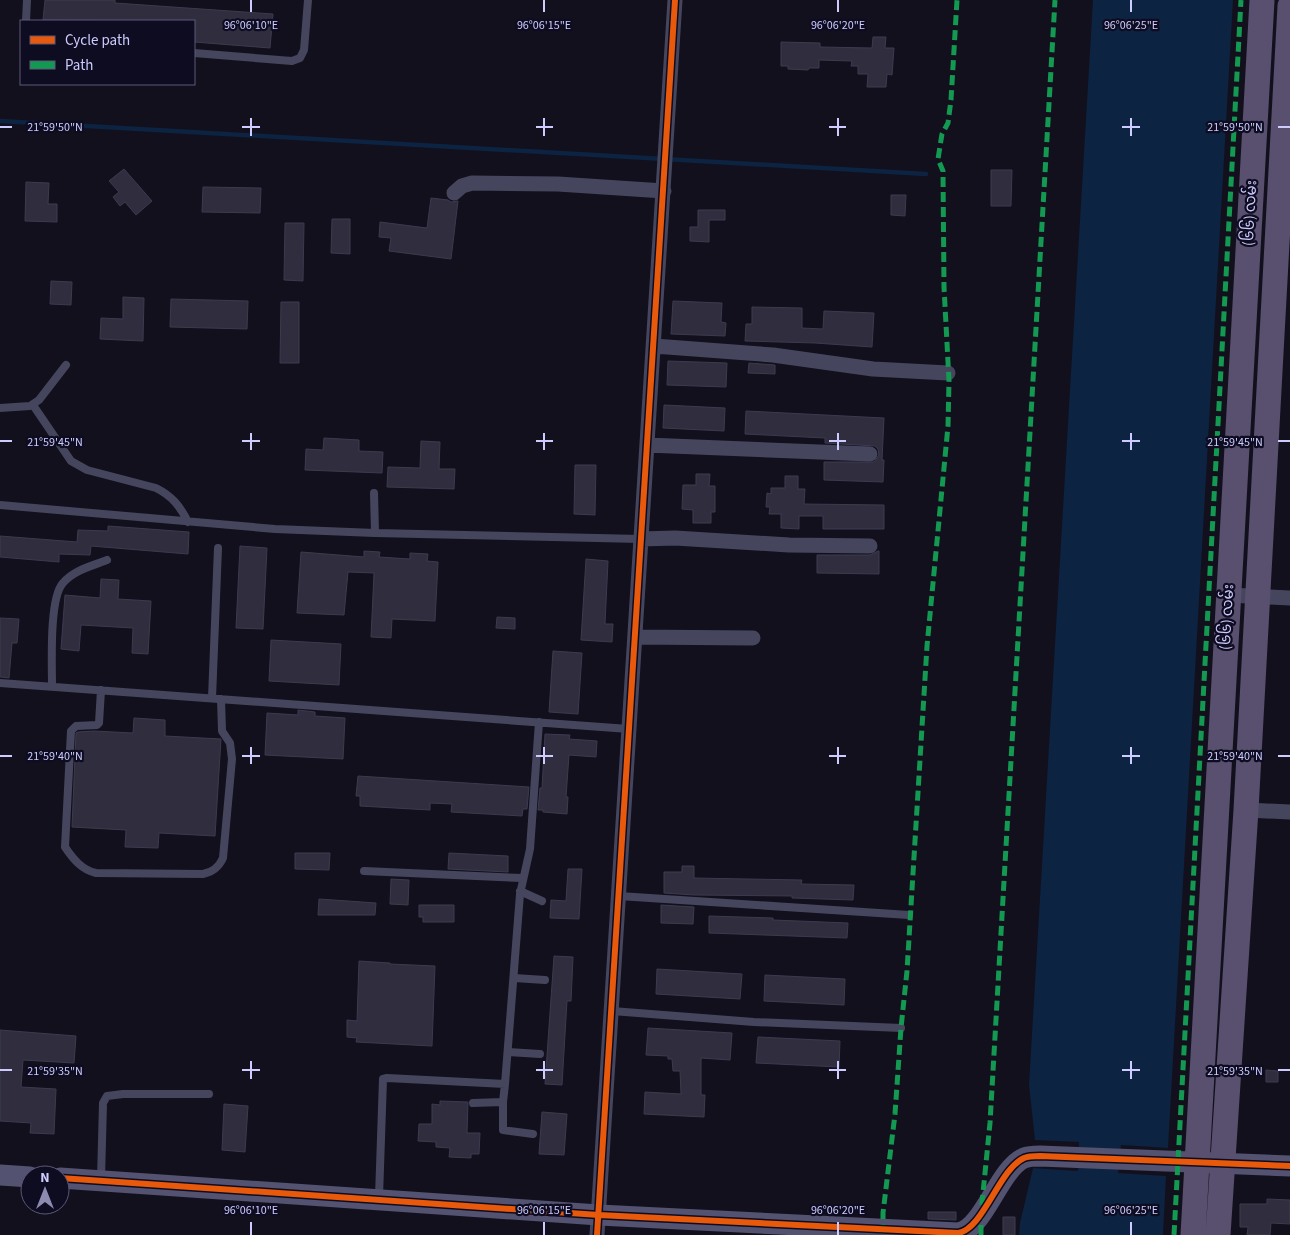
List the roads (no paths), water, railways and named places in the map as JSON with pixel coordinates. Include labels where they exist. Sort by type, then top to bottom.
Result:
[{"type":"main road","name":"(၆၆) လမ်း","points":[[1193,1235],[1262,0]]},
{"type":"main road","name":"(၆၆) လမ်း","points":[[1218,1235],[1285,169],[1290,6]]},
{"type":"street","points":[[598,1225],[675,0]]},
{"type":"street","points":[[1252,167],[1285,169]]},
{"type":"street","points":[[454,193],[462,186],[472,182],[558,184],[664,191]]},
{"type":"street","points":[[654,346],[773,355],[873,369],[948,373]]},
{"type":"street","points":[[647,445],[870,454]]},
{"type":"street","points":[[642,539],[675,538],[789,545],[870,546]]},
{"type":"street","points":[[1228,595],[1290,598]]},
{"type":"street","points":[[635,637],[753,638]]},
{"type":"street","points":[[1246,810],[1290,812]]},
{"type":"street","points":[[70,1178],[379,1200],[598,1225],[963,1232],[976,1221],[1004,1179],[1021,1160],[1031,1156],[1290,1166]]},
{"type":"street","points":[[0,1175],[20,1176]]},
{"type":"lane","points":[[26,20],[27,0]]},
{"type":"lane","points":[[195,53],[296,60],[303,55],[308,0]]},
{"type":"lane","points":[[0,408],[33,405],[66,365]]},
{"type":"lane","points":[[33,405],[71,461],[87,470],[156,488],[164,492],[182,509],[188,522]]},
{"type":"lane","points":[[374,493],[375,533]]},
{"type":"lane","points":[[0,505],[275,529],[642,539]]},
{"type":"lane","points":[[212,698],[218,548]]},
{"type":"lane","points":[[52,686],[54,609],[58,592],[62,584],[73,574],[107,560]]},
{"type":"lane","points":[[0,683],[630,729]]},
{"type":"lane","points":[[101,690],[99,723],[96,725],[76,726],[71,731],[65,847],[72,858],[83,868],[89,872],[96,873],[203,874],[211,872],[221,863],[232,759],[230,743],[222,731],[221,699]]},
{"type":"lane","points":[[533,1134],[503,1130],[503,1102],[520,891],[530,849],[539,722]]},
{"type":"lane","points":[[364,871],[522,878]]},
{"type":"lane","points":[[520,891],[542,901]]},
{"type":"lane","points":[[619,896],[909,915]]},
{"type":"lane","points":[[514,978],[545,980]]},
{"type":"lane","points":[[612,1011],[754,1022],[900,1028]]},
{"type":"lane","points":[[508,1052],[540,1054]]},
{"type":"lane","points":[[379,1200],[383,1079],[505,1084]]},
{"type":"lane","points":[[101,1180],[104,1103],[107,1096],[123,1094],[209,1094]]},
{"type":"lane","points":[[473,1103],[503,1102]]},
{"type":"water","points":[[1093,0],[1233,0],[1168,1148],[1121,1145],[1118,1173],[1166,1176],[1163,1235],[1019,1235],[1033,1168],[1078,1171],[1079,1142],[1035,1140],[1029,1085]]},
{"type":"waterway","points":[[0,121],[926,174]]}]
